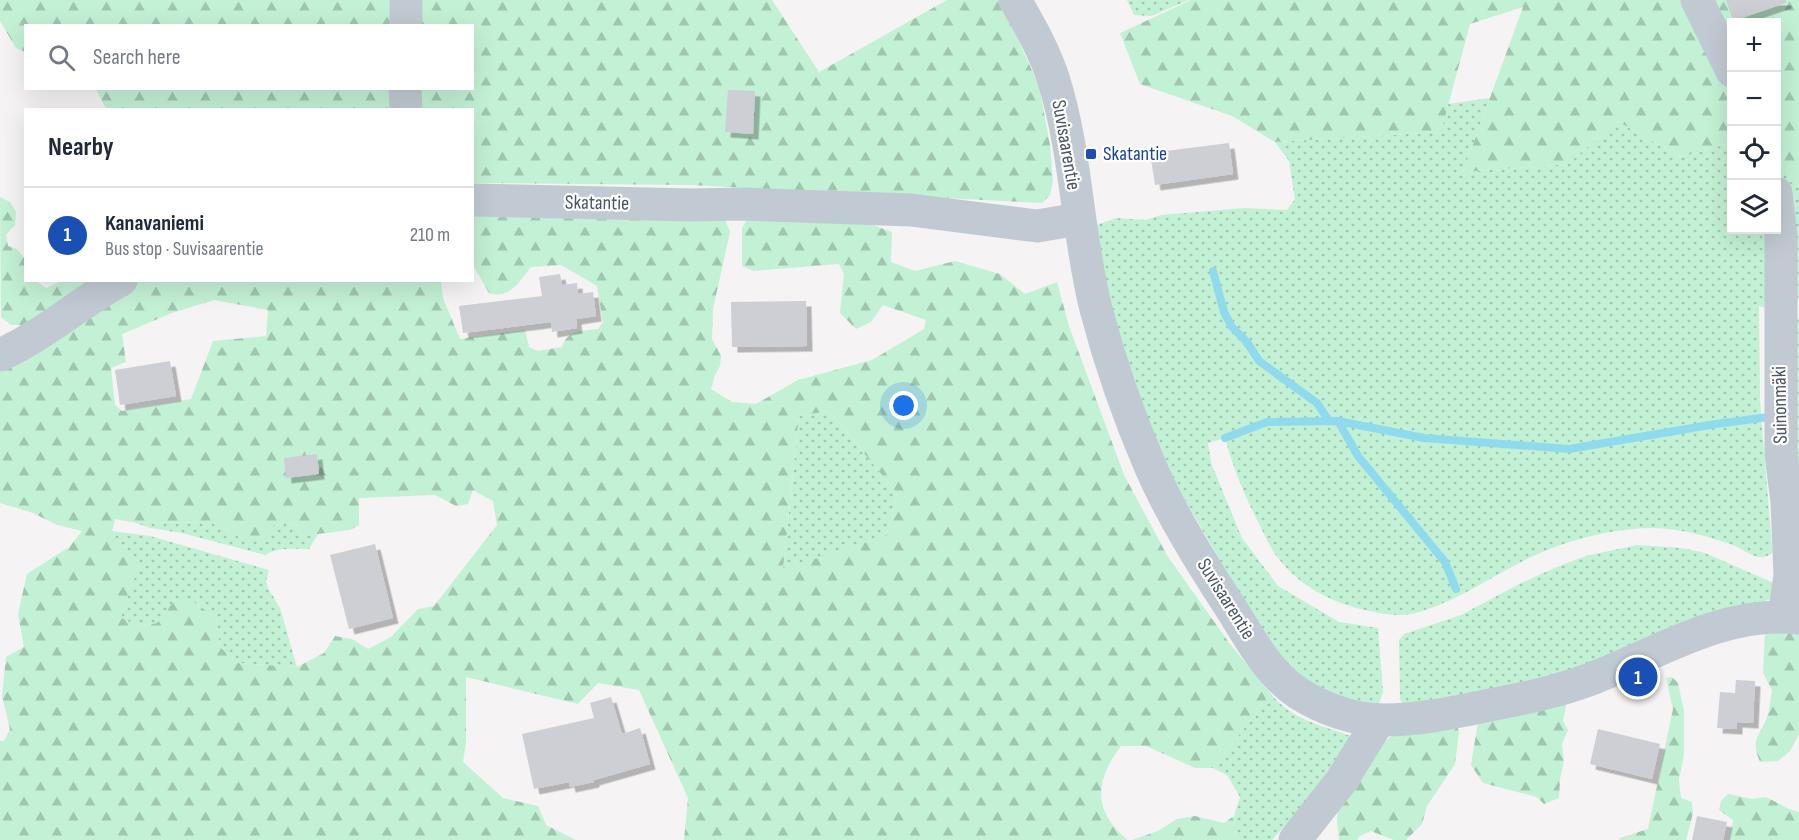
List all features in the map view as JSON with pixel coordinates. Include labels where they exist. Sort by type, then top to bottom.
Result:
[{"type":"street","points":[[405,24],[406,0]]},
{"type":"street","name":"Suvisaarentie","points":[[1015,0],[1041,46],[1053,79],[1063,116],[1079,219],[1102,333],[1152,470],[1216,585],[1276,674],[1296,692],[1328,710],[1379,720],[1420,718],[1528,698],[1591,679],[1700,632],[1748,619],[1791,617]]},
{"type":"street","points":[[1697,0],[1727,63]]},
{"type":"street","points":[[405,90],[406,108]]},
{"type":"street","name":"Skatantie","points":[[474,200],[691,206],[741,204],[911,210],[1037,226],[1079,219]]},
{"type":"street","name":"Suinonmäki","points":[[1781,234],[1781,454],[1787,502],[1791,617]]},
{"type":"street","points":[[0,355],[32,338],[117,282]]},
{"type":"street","points":[[1295,840],[1342,780],[1379,720]]},
{"type":"green space","points":[[0,0],[772,0],[819,72],[947,0],[1000,0],[1039,86],[1050,145],[1053,181],[1050,195],[1042,203],[691,185],[474,183],[474,108],[106,108],[96,90],[474,90],[474,24],[24,24],[24,52],[16,48],[0,21]]},
{"type":"green space","points":[[1127,0],[1189,0],[1151,16],[1134,15]]},
{"type":"green space","points":[[1191,0],[1799,0],[1799,185],[1791,182],[1781,156],[1781,18],[1727,18],[1727,144],[1681,157],[1617,121],[1568,164],[1463,172],[1523,7],[1470,24],[1441,132],[1275,142],[1232,116],[1140,84],[1120,33]]},
{"type":"green space","points":[[1490,98],[1463,172],[1568,164],[1617,121],[1681,157],[1727,144],[1727,234],[1781,234],[1781,156],[1791,182],[1799,185],[1799,297],[1792,315],[1799,319],[1799,475],[1797,476],[1791,315],[1759,306],[1760,403],[1772,546],[1772,553],[1764,557],[1697,534],[1659,528],[1620,530],[1582,538],[1545,551],[1434,607],[1412,614],[1390,615],[1375,612],[1348,606],[1324,596],[1302,582],[1283,564],[1270,546],[1247,499],[1225,438],[1208,443],[1211,463],[1242,538],[1278,586],[1339,622],[1378,628],[1383,692],[1378,707],[1353,702],[1305,682],[1280,658],[1259,628],[1164,464],[1117,336],[1096,235],[1097,225],[1116,218],[1146,220],[1161,215],[1244,208],[1287,210],[1295,199],[1289,161],[1275,142],[1440,132],[1448,104]]},
{"type":"green space","points":[[0,197],[10,202],[16,212],[15,225],[6,235],[8,246],[17,249],[24,258],[24,282],[37,282],[46,288],[59,282],[94,282],[30,325],[11,325],[1,317]]},
{"type":"green space","points":[[474,208],[724,217],[730,232],[713,309],[712,339],[721,356],[720,366],[711,389],[732,402],[756,404],[798,380],[872,360],[924,329],[926,320],[883,305],[871,322],[856,329],[840,313],[844,274],[839,264],[754,271],[742,266],[742,228],[748,218],[861,221],[892,232],[891,262],[915,271],[955,261],[1000,274],[1025,294],[1057,282],[1069,326],[1124,475],[1168,557],[1230,644],[1271,694],[1213,768],[1195,768],[1146,746],[1121,746],[1106,771],[1101,795],[1108,818],[1128,840],[684,840],[688,798],[639,690],[598,683],[578,704],[466,677],[466,743],[463,762],[503,798],[538,806],[546,825],[576,840],[0,840],[0,741],[4,741],[10,729],[2,696],[6,657],[24,647],[18,614],[27,574],[69,547],[82,531],[57,525],[33,513],[0,503],[0,362],[133,282],[441,282],[443,298],[460,339],[525,330],[529,347],[538,351],[562,347],[571,334],[598,329],[603,322],[597,286],[561,265],[531,267],[508,292],[489,293],[474,267]],"holes":[[[214,300],[268,310],[266,336],[213,341],[191,399],[122,411],[115,405],[111,368],[126,362],[122,334],[172,313]],[[829,411],[897,493],[886,536],[783,569],[799,416]],[[473,490],[493,501],[497,525],[434,606],[418,609],[391,637],[368,649],[352,639],[335,636],[324,653],[297,667],[237,663],[220,647],[216,618],[194,602],[175,600],[157,623],[138,627],[122,618],[122,608],[139,568],[110,541],[115,519],[136,523],[215,522],[244,540],[263,540],[276,522],[294,524],[302,536],[350,530],[359,525],[359,498],[435,495],[456,506],[468,504]]]},
{"type":"green space","points":[[829,411],[897,493],[886,536],[783,570],[799,416]]},
{"type":"green space","points":[[215,522],[244,540],[276,522],[294,524],[302,536],[318,534],[309,549],[281,550],[265,555],[136,523]]},
{"type":"green space","points":[[112,531],[150,536],[269,570],[266,581],[268,588],[280,608],[297,667],[237,663],[220,647],[216,618],[175,600],[157,623],[138,627],[122,618],[122,608],[138,568],[110,541]]},
{"type":"green space","points":[[1637,545],[1682,548],[1705,553],[1776,584],[1773,598],[1560,675],[1408,704],[1400,700],[1399,640],[1404,634],[1461,615],[1559,566],[1586,556]]},
{"type":"green space","points":[[1765,631],[1799,631],[1799,734],[1790,751],[1778,761],[1760,762],[1756,741],[1768,715],[1772,690],[1763,673]]},
{"type":"green space","points":[[1672,677],[1678,683],[1684,711],[1684,755],[1679,780],[1681,798],[1692,802],[1693,813],[1686,840],[1619,840],[1648,829],[1673,709],[1666,678]]},
{"type":"green space","points":[[1271,694],[1297,716],[1351,736],[1328,779],[1272,840],[1236,840],[1234,816],[1240,797],[1227,775],[1213,768]]},
{"type":"green space","points":[[1567,700],[1563,721],[1568,730],[1562,744],[1564,761],[1559,798],[1544,804],[1537,797],[1483,783],[1471,765],[1478,722]]},
{"type":"green space","points":[[1457,726],[1459,732],[1455,764],[1427,806],[1422,824],[1406,840],[1394,840],[1371,831],[1357,840],[1339,840],[1338,803],[1376,748],[1392,736]]},
{"type":"green space","points":[[1728,794],[1753,799],[1766,797],[1799,812],[1799,840],[1729,840],[1733,820],[1719,810],[1721,801]]},
{"type":"green space","points":[[1195,816],[1224,823],[1234,816],[1236,840],[1132,840],[1158,831],[1177,819]]},
{"type":"building","points":[[1726,0],[1786,0],[1786,3],[1742,18],[1732,18]]},
{"type":"building","points":[[728,90],[755,91],[753,134],[725,132]]},
{"type":"building","points":[[1229,143],[1233,174],[1155,185],[1150,153]]},
{"type":"building","points":[[560,274],[562,285],[577,283],[578,294],[593,292],[596,316],[576,319],[577,328],[552,332],[551,322],[463,333],[459,306],[542,296],[539,277]]},
{"type":"building","points":[[806,301],[807,346],[732,347],[731,302]]},
{"type":"building","points":[[170,361],[176,396],[120,405],[115,370]]},
{"type":"building","points":[[317,454],[319,474],[286,478],[284,458]]},
{"type":"building","points":[[375,544],[393,618],[349,629],[330,555]]},
{"type":"building","points":[[1736,680],[1755,681],[1753,723],[1737,722],[1737,729],[1717,728],[1720,692],[1735,693]]},
{"type":"building","points":[[611,697],[622,734],[640,728],[650,764],[594,780],[594,782],[570,787],[569,782],[534,789],[522,734],[594,718],[590,703]]},
{"type":"building","points":[[1598,729],[1660,744],[1652,779],[1590,764]]},
{"type":"building","points":[[1697,816],[1727,822],[1723,840],[1692,840]]},
{"type":"waterway","points":[[1213,271],[1224,312],[1232,327],[1247,342],[1259,361],[1317,403],[1329,421]]},
{"type":"waterway","points":[[1225,438],[1267,422],[1338,421],[1424,438],[1569,449],[1769,417]]},
{"type":"waterway","points":[[1338,421],[1358,456],[1445,562],[1456,589]]},
{"type":"place","name":"Skatantie","points":[[1091,154]]},
{"type":"place","name":"Kanavaniemi","points":[[1638,677]]}]
